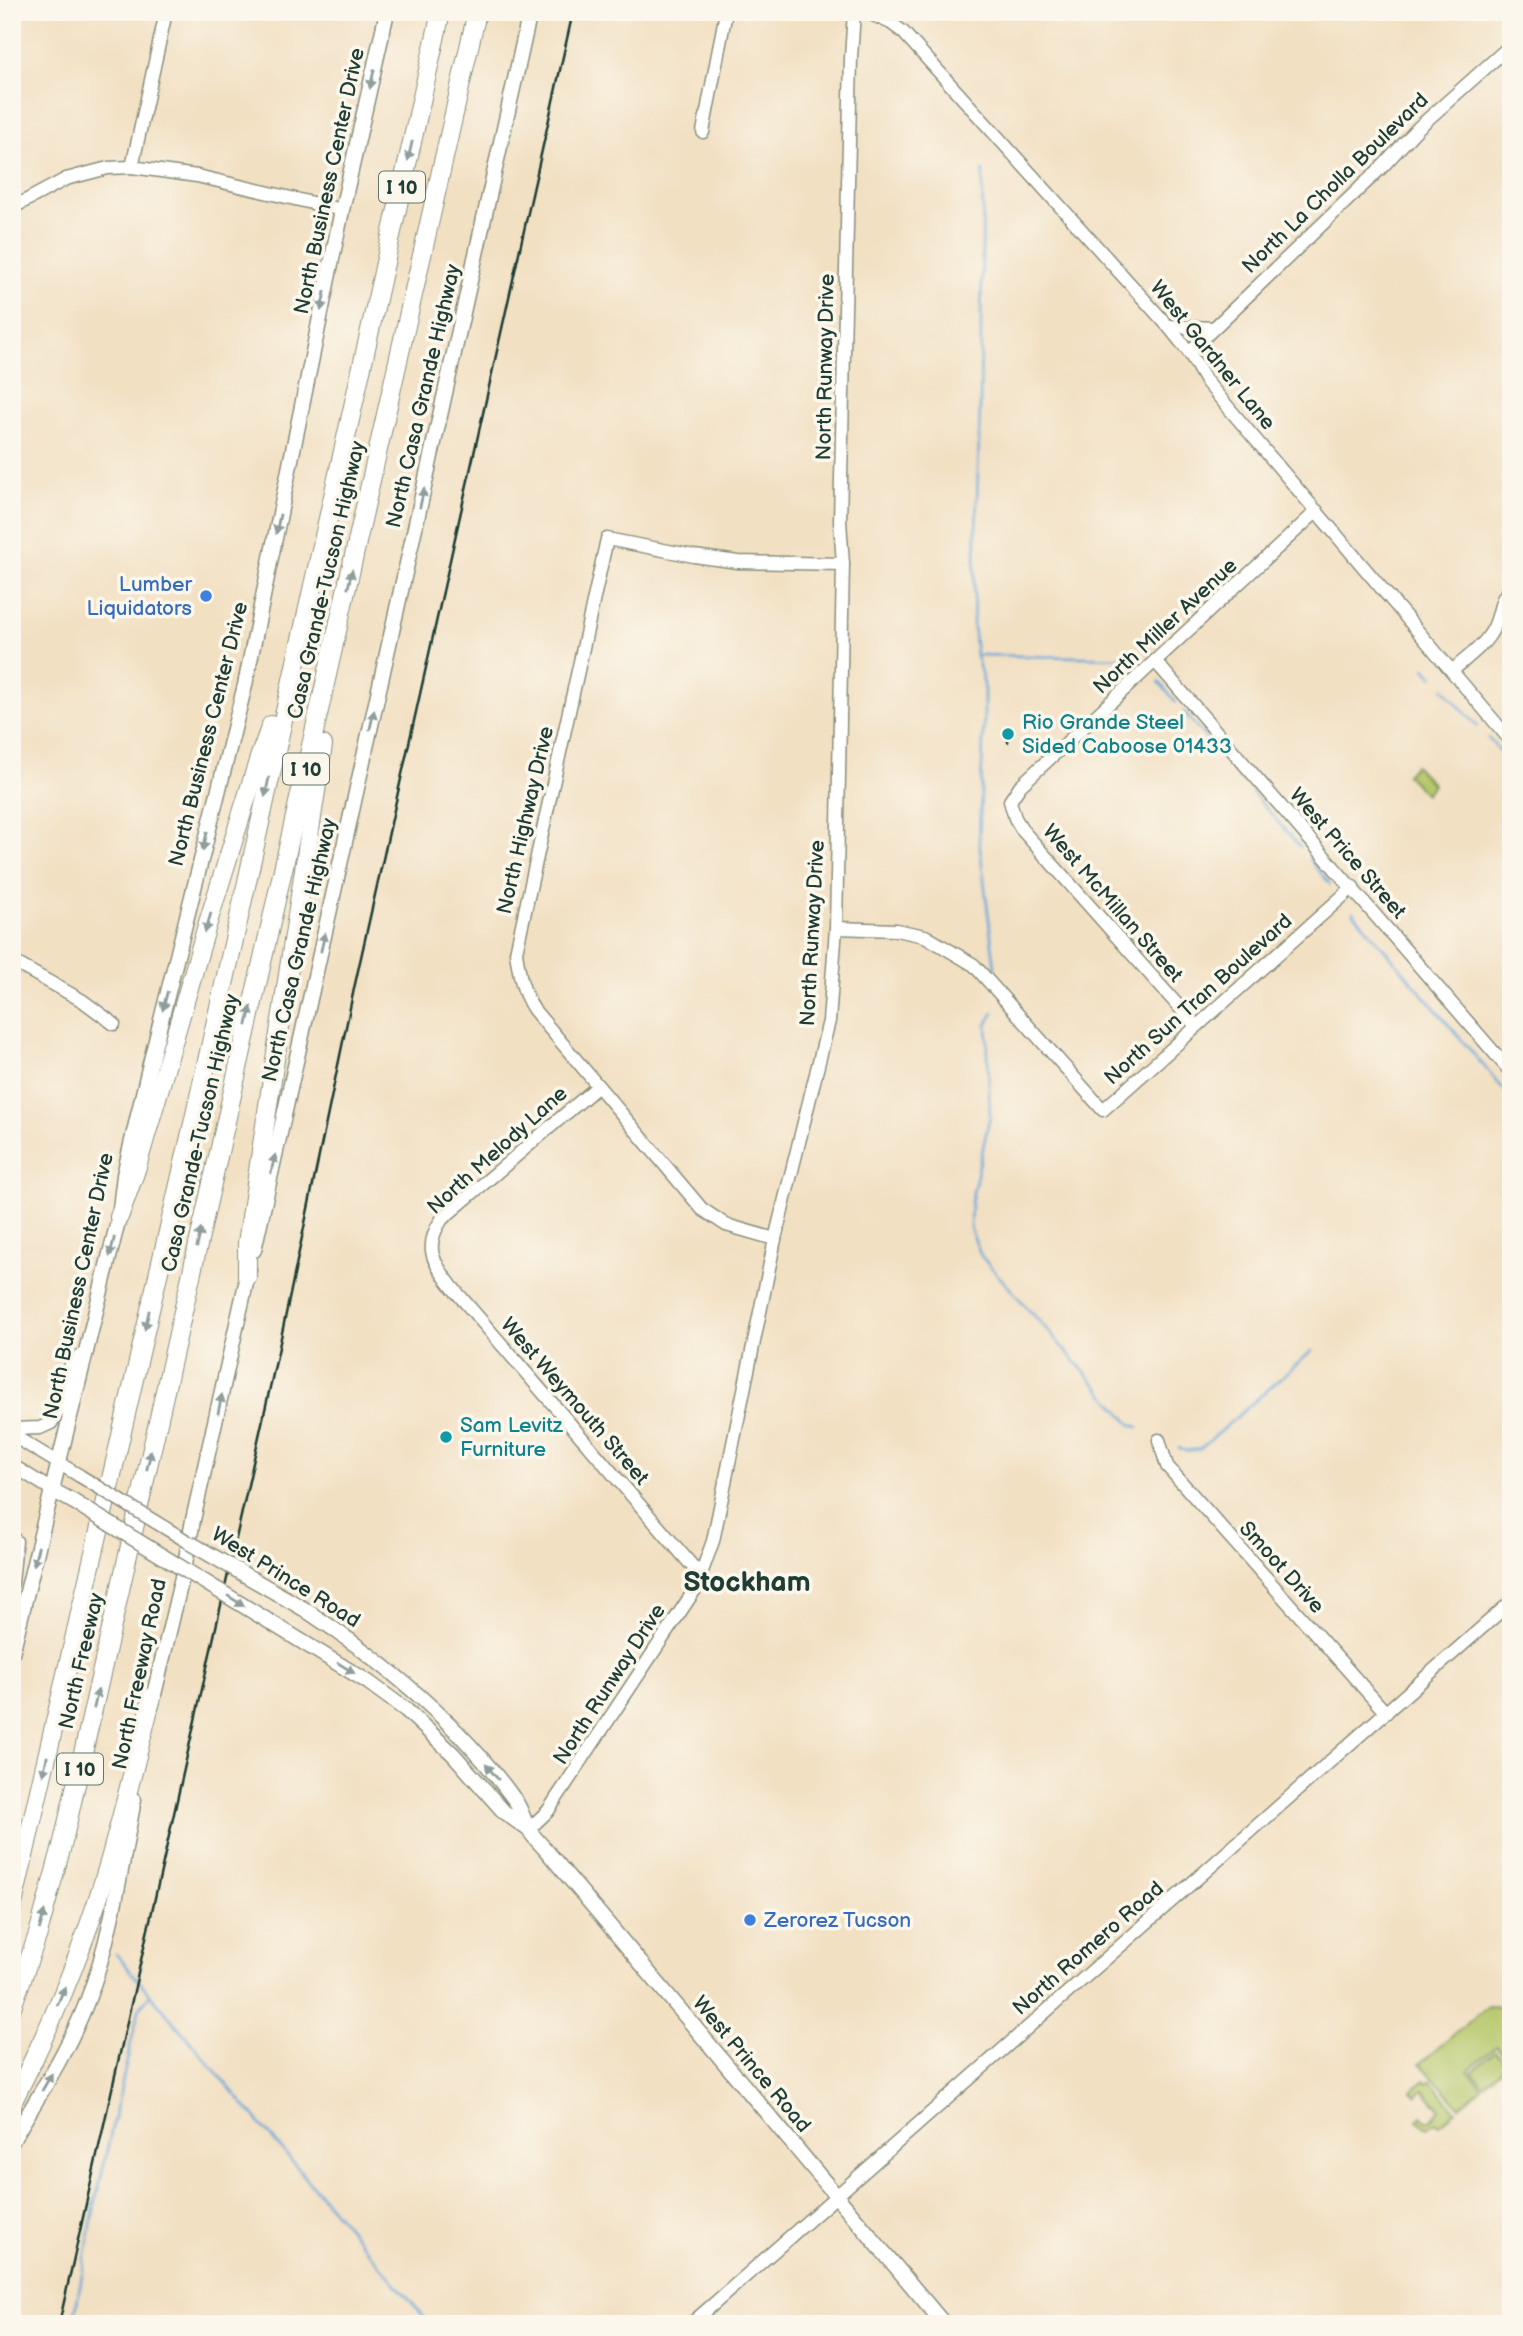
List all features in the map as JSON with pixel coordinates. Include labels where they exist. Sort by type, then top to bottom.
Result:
[{"type":"highway","name":"Casa Grande-Tucson Highway","points":[[104,1508],[192,1128],[441,12]]},
{"type":"highway","name":"Casa Grande-Tucson Highway","points":[[134,1526],[477,12]]},
{"type":"highway","points":[[247,1278],[247,1243],[340,622]]},
{"type":"highway","points":[[119,1217],[136,1170],[259,758],[303,625]]},
{"type":"highway","name":"North Freeway","points":[[12,1908],[104,1508]]},
{"type":"highway","name":"North Freeway","points":[[12,2007],[38,1934],[64,1842],[134,1526]]},
{"type":"highway","points":[[12,2103],[56,2010],[92,1916],[110,1859],[152,1697]]},
{"type":"main road","name":"North Business Center Drive","points":[[59,1463],[119,1217],[124,1175],[140,1108],[245,685],[342,210],[387,12]]},
{"type":"main road","name":"North Casa Grande Highway","points":[[184,1569],[530,12]]},
{"type":"main road","points":[[12,1653],[59,1463]]},
{"type":"main road","name":"West Prince Road","points":[[52,1490],[368,1682],[406,1710],[453,1754],[504,1812],[529,1829]]},
{"type":"main road","name":"West Prince Road","points":[[190,1543],[304,1609],[350,1640],[443,1718],[516,1801],[529,1829],[944,2324]]},
{"type":"main road","name":"North Freeway Road","points":[[12,2141],[68,2046],[89,1998],[110,1930],[152,1697],[184,1569]]},
{"type":"street","points":[[132,167],[166,12]]},
{"type":"street","points":[[703,132],[726,12]]},
{"type":"street","name":"North Runway Drive","points":[[529,1829],[548,1811],[696,1588],[713,1541],[775,1239],[829,1021],[836,928],[843,564],[840,521],[854,12]]},
{"type":"street","name":"West Gardner Lane","points":[[866,12],[891,23],[903,32],[1168,326],[1189,352],[1205,380],[1511,741]]},
{"type":"street","name":"North La Cholla Boulevard","points":[[1189,352],[1383,166],[1418,128],[1511,45]]},
{"type":"street","points":[[12,208],[66,179],[108,168],[132,167],[197,176],[342,210]]},
{"type":"street","points":[[1168,326],[1213,328]]},
{"type":"street","name":"North Miller Avenue","points":[[1010,801],[1020,786],[1317,511]]},
{"type":"street","name":"North Highway Drive","points":[[775,1239],[726,1225],[702,1209],[597,1087],[527,1000],[516,952],[607,539],[738,562],[843,564]]},
{"type":"street","points":[[1452,671],[1488,638],[1502,599],[1511,587]]},
{"type":"street","name":"West Price Street","points":[[1155,661],[1511,1072]]},
{"type":"street","name":"West McMillan Street","points":[[1010,801],[1015,818],[1023,831],[1196,1026]]},
{"type":"street","name":"North Sun Tran Boulevard","points":[[836,928],[896,930],[925,936],[974,965],[1103,1110],[1353,887]]},
{"type":"street","points":[[12,961],[83,1001],[114,1024]]},
{"type":"street","name":"North Melody Lane","points":[[431,1247],[433,1232],[442,1219],[597,1087]]},
{"type":"street","name":"West Weymouth Street","points":[[431,1247],[439,1270],[453,1288],[700,1575]]},
{"type":"street","points":[[12,1429],[40,1428],[51,1423],[59,1410],[71,1363],[87,1351]]},
{"type":"street","name":"West Prince Road","points":[[12,1435],[190,1543]]},
{"type":"street","name":"Smoot Drive","points":[[1159,1440],[1167,1466],[1385,1713]]},
{"type":"street","name":"West Prince Road","points":[[12,1465],[52,1490]]},
{"type":"street","points":[[12,1583],[14,1539]]},
{"type":"street","name":"North Romero Road","points":[[691,2324],[1511,1602]]},
{"type":"green space","points":[[1415,765],[1433,785],[1425,794],[1406,774]]},
{"type":"green space","points":[[1511,2003],[1511,2033],[1504,2039],[1511,2035],[1511,2053],[1506,2057],[1496,2046],[1468,2071],[1482,2087],[1460,2107],[1420,2063],[1488,2006],[1505,2007]]},
{"type":"green space","points":[[1495,2051],[1507,2064],[1484,2085],[1472,2072]]},
{"type":"green space","points":[[1424,2080],[1427,2083],[1430,2080],[1456,2111],[1439,2125],[1436,2122],[1428,2128],[1417,2120],[1422,2116],[1431,2121],[1440,2109],[1424,2090],[1417,2096],[1412,2091]]},
{"type":"waterway","points":[[983,171],[980,408],[973,624],[976,655],[984,684],[979,840],[995,968]]},
{"type":"waterway","points":[[976,655],[1134,658]]},
{"type":"waterway","points":[[1425,668],[1433,677]]},
{"type":"waterway","points":[[1159,682],[1176,702]]},
{"type":"waterway","points":[[1444,689],[1477,726]]},
{"type":"waterway","points":[[1184,712],[1242,781]]},
{"type":"waterway","points":[[1488,738],[1508,760]]},
{"type":"waterway","points":[[1252,792],[1300,847]]},
{"type":"waterway","points":[[1309,859],[1330,884]]},
{"type":"waterway","points":[[1353,912],[1511,1098]]},
{"type":"waterway","points":[[994,1013],[987,1024],[990,1116],[971,1202],[970,1228],[981,1256],[1131,1424],[1138,1427]]},
{"type":"waterway","points":[[1179,1448],[1185,1451],[1200,1449],[1312,1351]]},
{"type":"waterway","points":[[116,1954],[430,2324]]},
{"type":"waterway","points":[[73,2324],[95,2204],[133,2034],[140,2007],[150,1995]]},
{"type":"railway","points":[[59,2324],[278,1352],[355,984],[573,12]]},
{"type":"railway","points":[[1008,742],[1009,726]]},
{"type":"place","name":"Lumber Liquidators","points":[[206,596]]},
{"type":"place","name":"Rio Grande Steel Sided Caboose 01433","points":[[1008,734]]},
{"type":"place","name":"Sam Levitz Furniture","points":[[446,1437]]},
{"type":"place","name":"Zerorez Tucson","points":[[750,1920]]},
{"type":"district","name":"Stockham","points":[[747,1581]]}]
